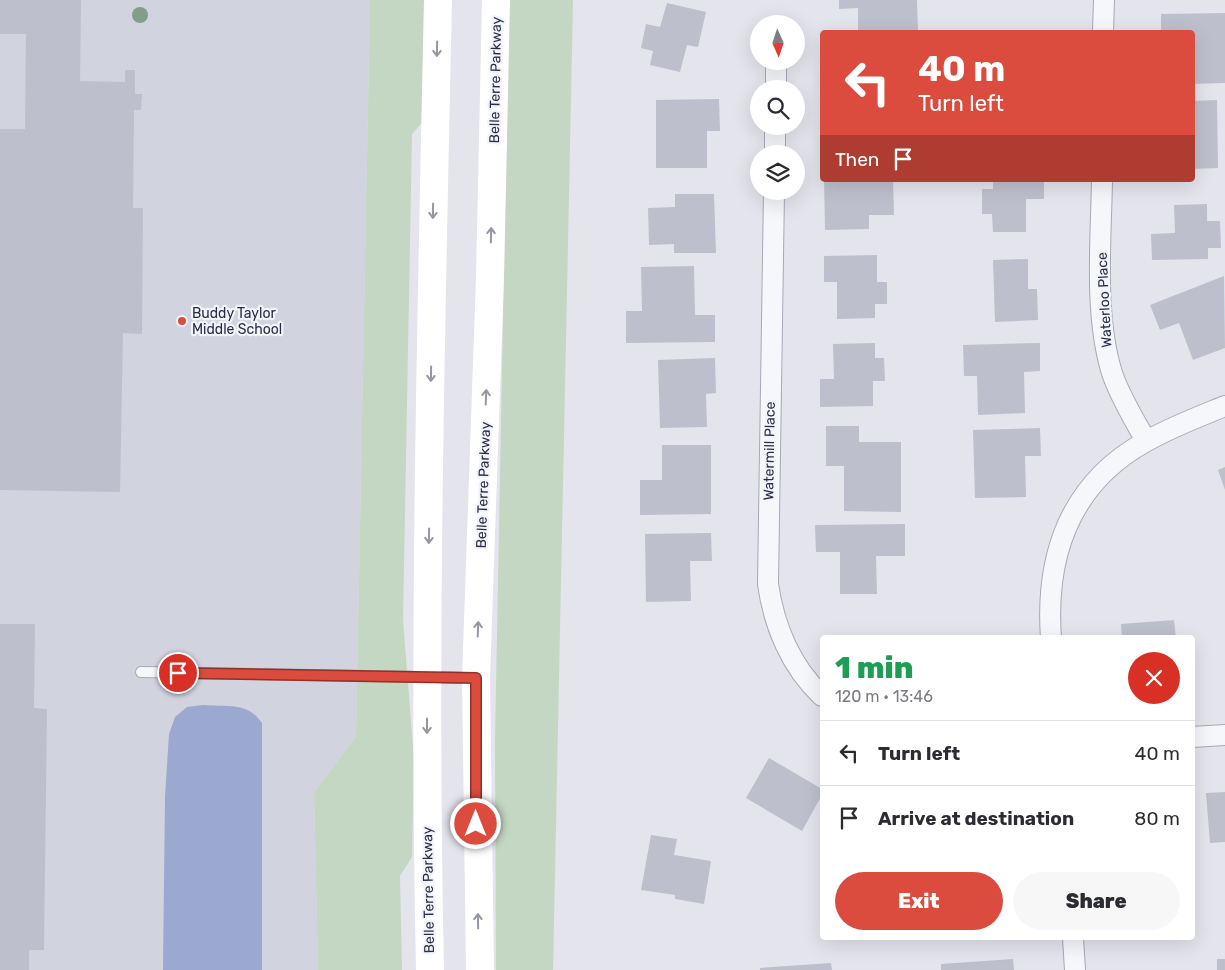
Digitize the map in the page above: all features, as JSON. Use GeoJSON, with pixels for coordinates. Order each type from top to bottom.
{"type":"FeatureCollection","features":[{"type":"Feature","properties":{"kind":"main road","name":"Belle Terre Parkway"},"geometry":{"type":"LineString","coordinates":[[430,970],[427,677],[438,0]]}},
{"type":"Feature","properties":{"kind":"main road","name":"Belle Terre Parkway"},"geometry":{"type":"LineString","coordinates":[[480,970],[476,678],[490,277],[496,0]]}},
{"type":"Feature","properties":{"kind":"street"},"geometry":{"type":"LineString","coordinates":[[1103,30],[1104,0]]}},
{"type":"Feature","properties":{"kind":"street","name":"Waterloo Place"},"geometry":{"type":"LineString","coordinates":[[1102,182],[1102,291],[1107,353],[1117,387],[1146,441]]}},
{"type":"Feature","properties":{"kind":"street","name":"Watermill Place"},"geometry":{"type":"LineString","coordinates":[[774,200],[768,584],[775,618],[790,654],[800,670],[820,694]]}},
{"type":"Feature","properties":{"kind":"street"},"geometry":{"type":"LineString","coordinates":[[1051,635],[1050,603],[1054,564],[1071,517],[1100,476],[1113,463],[1146,441],[1225,406]]}},
{"type":"Feature","properties":{"kind":"street"},"geometry":{"type":"LineString","coordinates":[[1195,737],[1225,735]]}},
{"type":"Feature","properties":{"kind":"street"},"geometry":{"type":"LineString","coordinates":[[1073,940],[1075,970]]}},
{"type":"Feature","properties":{"kind":"lane"},"geometry":{"type":"LineString","coordinates":[[141,672],[476,678]]}},
{"type":"Feature","properties":{"kind":"shaded area","name":"Buddy Taylor Middle School"},"geometry":{"type":"Polygon","coordinates":[[[0,0],[370,0],[356,736],[314,792],[318,970],[0,970],[0,0]]]}},
{"type":"Feature","properties":{"kind":"green space"},"geometry":{"type":"Polygon","coordinates":[[[370,0],[428,0],[425,119],[412,134],[403,620],[414,759],[412,857],[400,876],[402,970],[318,970],[314,792],[356,736],[370,0]]]}},
{"type":"Feature","properties":{"kind":"green space"},"geometry":{"type":"Polygon","coordinates":[[[509,0],[573,0],[553,970],[496,970],[495,741],[509,0]]]}},
{"type":"Feature","properties":{"kind":"water"},"geometry":{"type":"Polygon","coordinates":[[[203,705],[229,706],[244,709],[256,716],[262,723],[262,970],[163,970],[165,797],[169,734],[175,717],[187,707],[203,705]]]}},
{"type":"Feature","properties":{"kind":"building"},"geometry":{"type":"Polygon","coordinates":[[[0,0],[81,0],[80,81],[125,82],[125,70],[135,70],[135,94],[142,94],[141,110],[134,110],[133,208],[143,208],[142,334],[123,333],[120,492],[0,490],[0,129],[25,129],[26,34],[0,34],[0,0]]]}},
{"type":"Feature","properties":{"kind":"building"},"geometry":{"type":"Polygon","coordinates":[[[839,0],[917,0],[918,30],[858,30],[858,8],[839,9],[839,0]]]}},
{"type":"Feature","properties":{"kind":"building"},"geometry":{"type":"Polygon","coordinates":[[[667,3],[706,12],[698,47],[687,45],[680,72],[650,65],[653,51],[641,48],[646,24],[660,27],[667,3]]]}},
{"type":"Feature","properties":{"kind":"building"},"geometry":{"type":"Polygon","coordinates":[[[1225,13],[1225,83],[1195,84],[1195,30],[1161,30],[1161,14],[1225,13]]]}},
{"type":"Feature","properties":{"kind":"building"},"geometry":{"type":"Polygon","coordinates":[[[719,99],[720,131],[707,131],[707,168],[656,168],[656,100],[719,99]]]}},
{"type":"Feature","properties":{"kind":"building"},"geometry":{"type":"Polygon","coordinates":[[[1217,100],[1218,168],[1195,169],[1195,101],[1217,100]]]}},
{"type":"Feature","properties":{"kind":"building"},"geometry":{"type":"Polygon","coordinates":[[[824,182],[893,182],[894,215],[869,215],[869,229],[825,230],[824,182]]]}},
{"type":"Feature","properties":{"kind":"building"},"geometry":{"type":"Polygon","coordinates":[[[993,182],[1044,182],[1044,199],[1026,199],[1026,232],[993,232],[992,214],[982,214],[982,189],[993,189],[993,182]]]}},
{"type":"Feature","properties":{"kind":"building"},"geometry":{"type":"Polygon","coordinates":[[[675,194],[714,194],[716,253],[674,253],[674,244],[649,245],[648,208],[675,207],[675,194]]]}},
{"type":"Feature","properties":{"kind":"building"},"geometry":{"type":"Polygon","coordinates":[[[1207,204],[1207,221],[1220,221],[1221,248],[1208,248],[1208,259],[1152,260],[1151,234],[1175,233],[1174,205],[1207,204]]]}},
{"type":"Feature","properties":{"kind":"building"},"geometry":{"type":"Polygon","coordinates":[[[877,255],[877,282],[887,282],[887,304],[875,304],[875,318],[837,319],[837,282],[824,282],[824,256],[877,255]]]}},
{"type":"Feature","properties":{"kind":"building"},"geometry":{"type":"Polygon","coordinates":[[[1028,259],[1028,289],[1037,289],[1038,320],[995,322],[993,260],[1028,259]]]}},
{"type":"Feature","properties":{"kind":"building"},"geometry":{"type":"Polygon","coordinates":[[[694,266],[695,315],[715,315],[715,342],[626,343],[626,311],[642,311],[641,267],[694,266]]]}},
{"type":"Feature","properties":{"kind":"building"},"geometry":{"type":"Polygon","coordinates":[[[1224,276],[1225,348],[1193,360],[1179,323],[1160,330],[1150,305],[1224,276]]]}},
{"type":"Feature","properties":{"kind":"building"},"geometry":{"type":"Polygon","coordinates":[[[875,343],[875,358],[884,358],[885,381],[873,381],[873,406],[820,407],[820,379],[834,379],[833,344],[875,343]]]}},
{"type":"Feature","properties":{"kind":"building"},"geometry":{"type":"Polygon","coordinates":[[[1040,343],[1040,371],[1024,372],[1025,413],[978,415],[977,376],[964,376],[963,345],[1040,343]]]}},
{"type":"Feature","properties":{"kind":"building"},"geometry":{"type":"Polygon","coordinates":[[[715,358],[716,393],[706,394],[707,427],[660,428],[658,360],[715,358]]]}},
{"type":"Feature","properties":{"kind":"building"},"geometry":{"type":"Polygon","coordinates":[[[826,426],[859,426],[859,442],[901,442],[901,512],[844,511],[844,466],[826,466],[826,426]]]}},
{"type":"Feature","properties":{"kind":"building"},"geometry":{"type":"Polygon","coordinates":[[[1040,428],[1041,456],[1025,456],[1026,497],[975,498],[973,430],[1040,428]]]}},
{"type":"Feature","properties":{"kind":"building"},"geometry":{"type":"Polygon","coordinates":[[[662,445],[711,445],[711,514],[640,515],[640,480],[662,480],[662,445]]]}},
{"type":"Feature","properties":{"kind":"building"},"geometry":{"type":"Polygon","coordinates":[[[1225,467],[1225,490],[1218,470],[1225,467]]]}},
{"type":"Feature","properties":{"kind":"building"},"geometry":{"type":"Polygon","coordinates":[[[905,524],[905,556],[876,556],[877,594],[840,594],[840,552],[816,552],[815,525],[905,524]]]}},
{"type":"Feature","properties":{"kind":"building"},"geometry":{"type":"Polygon","coordinates":[[[711,533],[712,561],[690,561],[691,601],[646,602],[645,534],[711,533]]]}},
{"type":"Feature","properties":{"kind":"building"},"geometry":{"type":"Polygon","coordinates":[[[1174,620],[1176,635],[1122,635],[1121,624],[1174,620]]]}},
{"type":"Feature","properties":{"kind":"building"},"geometry":{"type":"Polygon","coordinates":[[[0,624],[35,624],[34,708],[47,709],[44,950],[29,950],[29,970],[0,970],[0,624]]]}},
{"type":"Feature","properties":{"kind":"building"},"geometry":{"type":"Polygon","coordinates":[[[769,758],[820,788],[820,799],[802,831],[746,798],[769,758]]]}},
{"type":"Feature","properties":{"kind":"building"},"geometry":{"type":"Polygon","coordinates":[[[1225,792],[1225,842],[1210,843],[1206,793],[1225,792]]]}},
{"type":"Feature","properties":{"kind":"building"},"geometry":{"type":"Polygon","coordinates":[[[651,835],[677,839],[674,855],[711,861],[704,904],[675,899],[675,895],[641,890],[651,835]]]}},
{"type":"Feature","properties":{"kind":"building"},"geometry":{"type":"Polygon","coordinates":[[[1013,959],[1014,970],[941,970],[941,964],[1013,959]]]}},
{"type":"Feature","properties":{"kind":"building"},"geometry":{"type":"Polygon","coordinates":[[[1217,959],[1225,959],[1225,970],[1217,970],[1217,959]]]}},
{"type":"Feature","properties":{"kind":"building"},"geometry":{"type":"Polygon","coordinates":[[[831,963],[832,970],[760,970],[760,968],[831,963]]]}},
{"type":"Feature","properties":{"kind":"place","name":"Buddy Taylor Middle School"},"geometry":{"type":"Point","coordinates":[182,321]}},
{"type":"Feature","properties":{"kind":"route"},"geometry":{"type":"LineString","coordinates":[[178,673],[476,678],[476,824]]}}]}
